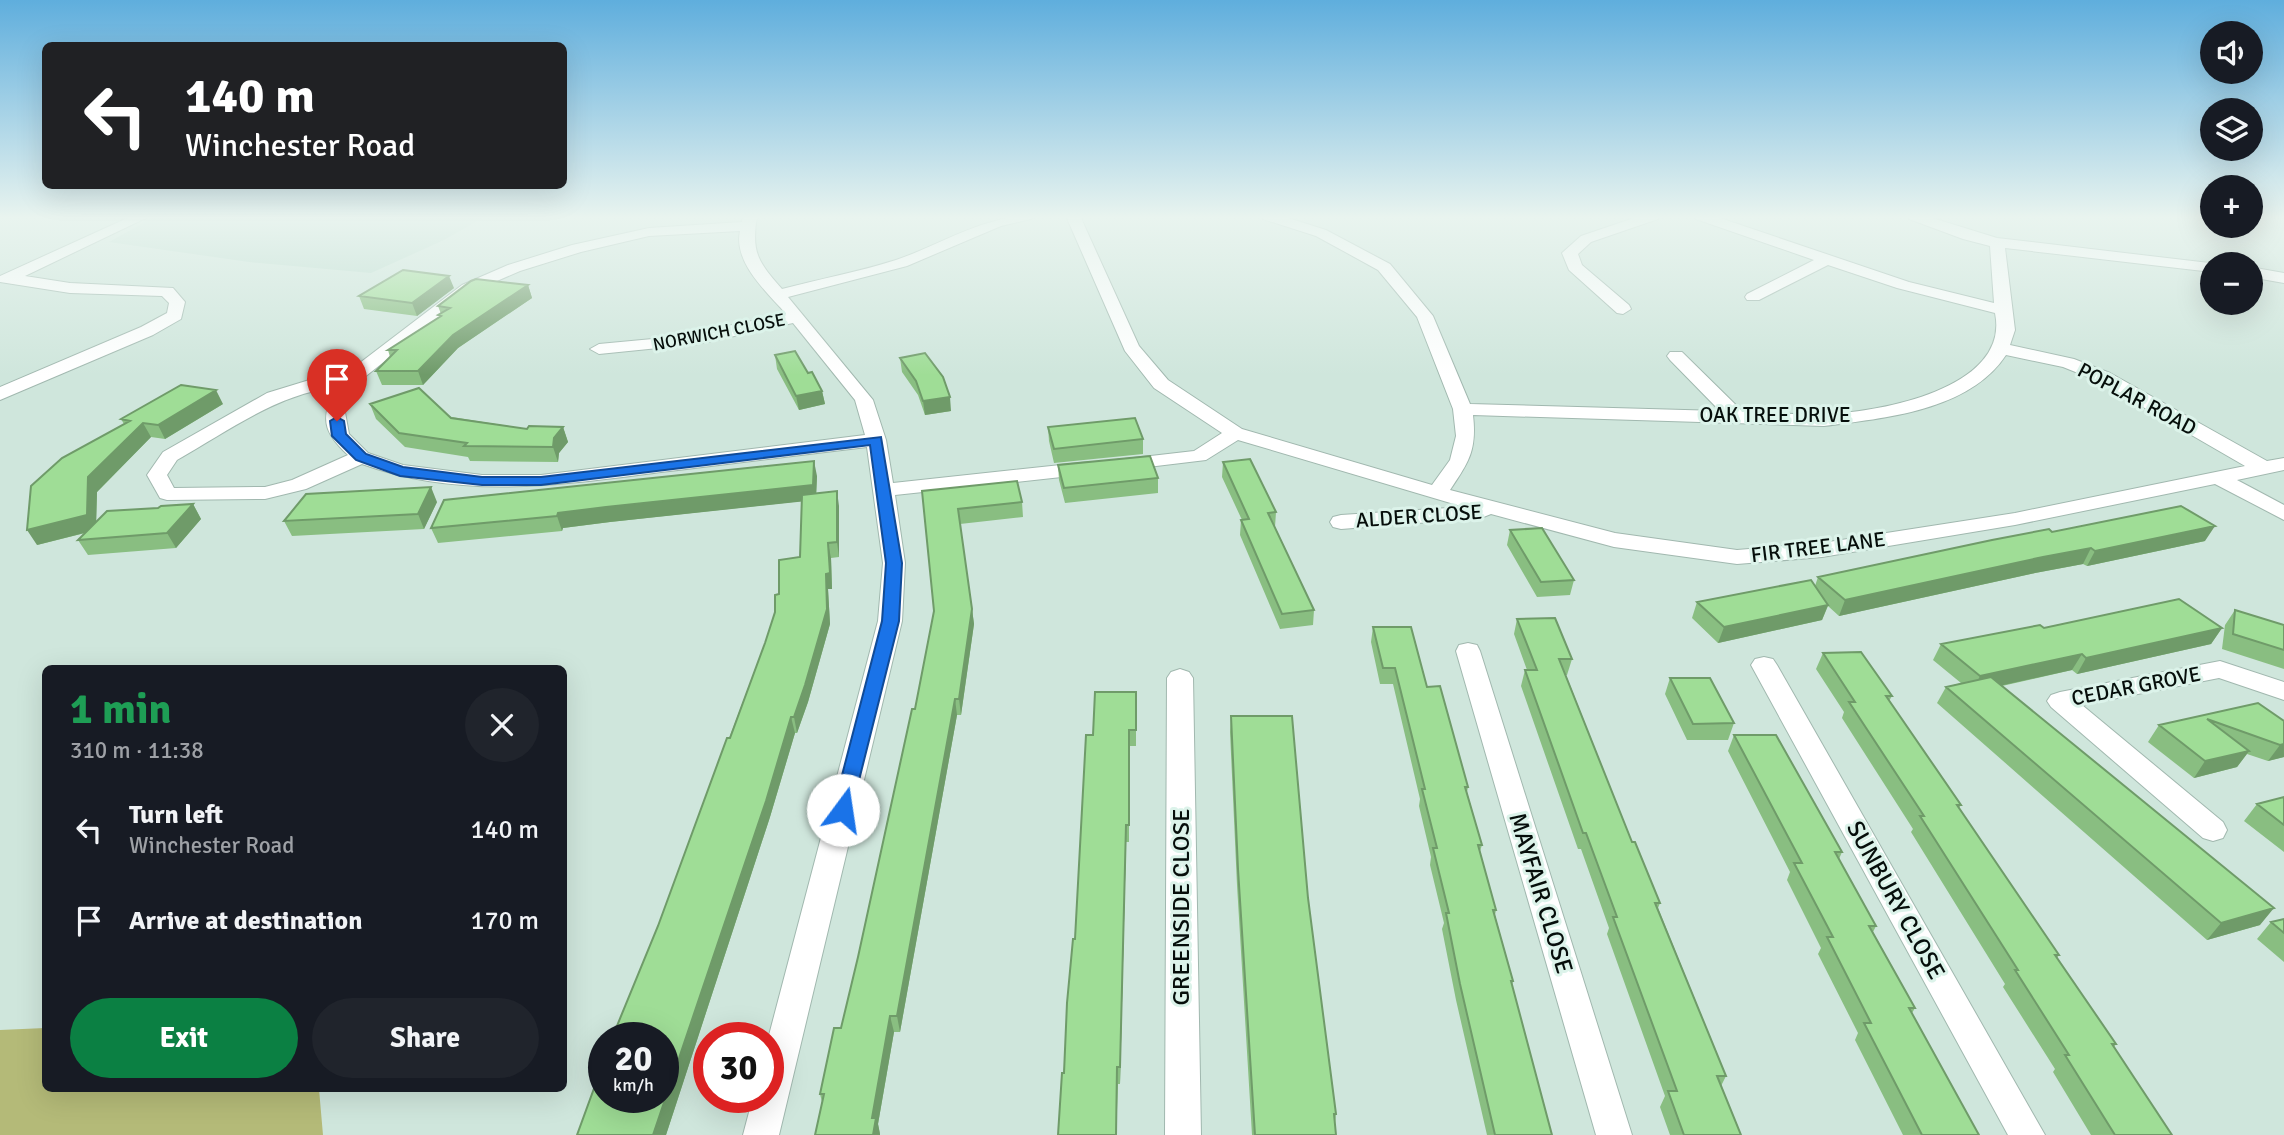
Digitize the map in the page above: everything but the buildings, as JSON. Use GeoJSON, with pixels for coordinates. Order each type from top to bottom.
{"type":"FeatureCollection","features":[{"type":"Feature","properties":{"kind":"street"},"geometry":{"type":"LineString","coordinates":[[4,280],[28,269]]}},
{"type":"Feature","properties":{"kind":"street"},"geometry":{"type":"LineString","coordinates":[[512,269],[468,288],[349,380],[335,407],[339,436],[361,457],[400,471],[482,481],[541,481],[876,440]]}},
{"type":"Feature","properties":{"kind":"street"},"geometry":{"type":"LineString","coordinates":[[757,269],[864,400],[876,440],[894,563],[890,621],[761,1135]]}},
{"type":"Feature","properties":{"kind":"street"},"geometry":{"type":"LineString","coordinates":[[776,295],[879,269]]}},
{"type":"Feature","properties":{"kind":"street","name":"FIR TREE LANE"},"geometry":{"type":"LineString","coordinates":[[1096,269],[1131,347],[1161,384],[1235,433],[1437,493],[1614,540],[1692,552],[1759,556],[1822,550],[2015,519],[2274,466]]}},
{"type":"Feature","properties":{"kind":"street"},"geometry":{"type":"LineString","coordinates":[[1386,269],[1425,316],[1462,409],[1466,436],[1460,460],[1437,493]]}},
{"type":"Feature","properties":{"kind":"street"},"geometry":{"type":"LineString","coordinates":[[1577,269],[1623,309]]}},
{"type":"Feature","properties":{"kind":"street"},"geometry":{"type":"LineString","coordinates":[[1753,297],[1808,269]]}},
{"type":"Feature","properties":{"kind":"street"},"geometry":{"type":"LineString","coordinates":[[1859,269],[1903,285],[2003,310]]}},
{"type":"Feature","properties":{"kind":"street"},"geometry":{"type":"LineString","coordinates":[[1999,269],[2007,330],[2002,349]]}},
{"type":"Feature","properties":{"kind":"street"},"geometry":{"type":"LineString","coordinates":[[2263,274],[2284,278]]}},
{"type":"Feature","properties":{"kind":"street"},"geometry":{"type":"LineString","coordinates":[[0,394],[147,331],[175,315],[177,302],[167,291],[70,288],[4,280]]}},
{"type":"Feature","properties":{"kind":"street","name":"NORWICH CLOSE"},"geometry":{"type":"LineString","coordinates":[[599,349],[683,343],[796,317]]}},
{"type":"Feature","properties":{"kind":"street","name":"OAK TREE DRIVE"},"geometry":{"type":"LineString","coordinates":[[1462,409],[1824,419],[1876,414],[1915,405],[1949,393],[1985,370],[2002,349]]}},
{"type":"Feature","properties":{"kind":"street","name":"POPLAR ROAD"},"geometry":{"type":"LineString","coordinates":[[2002,349],[2068,363],[2104,377],[2274,466]]}},
{"type":"Feature","properties":{"kind":"street"},"geometry":{"type":"LineString","coordinates":[[1676,356],[1737,417]]}},
{"type":"Feature","properties":{"kind":"street"},"geometry":{"type":"LineString","coordinates":[[349,380],[316,384],[274,397],[170,456],[157,475],[167,494],[265,493],[299,485],[361,457]]}},
{"type":"Feature","properties":{"kind":"street"},"geometry":{"type":"LineString","coordinates":[[884,490],[1199,456],[1235,433]]}},
{"type":"Feature","properties":{"kind":"street"},"geometry":{"type":"LineString","coordinates":[[2217,477],[2284,514]]}},
{"type":"Feature","properties":{"kind":"street","name":"ALDER CLOSE"},"geometry":{"type":"LineString","coordinates":[[1341,522],[1498,510]]}},
{"type":"Feature","properties":{"kind":"street","name":"MAYFAIR CLOSE"},"geometry":{"type":"LineString","coordinates":[[1468,651],[1614,1135]]}},
{"type":"Feature","properties":{"kind":"street","name":"SUNBURY CLOSE"},"geometry":{"type":"LineString","coordinates":[[1764,666],[2027,1135]]}},
{"type":"Feature","properties":{"kind":"street","name":"CEDAR GROVE"},"geometry":{"type":"LineString","coordinates":[[2213,830],[2060,701],[2220,669],[2284,691]]}},
{"type":"Feature","properties":{"kind":"street","name":"GREENSIDE CLOSE"},"geometry":{"type":"LineString","coordinates":[[1180,678],[1183,1135]]}},
{"type":"Feature","properties":{"kind":"shaded area"},"geometry":{"type":"Polygon","coordinates":[[[326,269],[380,269],[371,273],[326,269]]]}},
{"type":"Feature","properties":{"kind":"green space"},"geometry":{"type":"Polygon","coordinates":[[[42,1028],[42,1092],[319,1092],[323,1135],[0,1135],[0,1030],[42,1028]]]}},
{"type":"Feature","properties":{"kind":"route"},"geometry":{"type":"LineString","coordinates":[[337,421],[339,436],[361,457],[400,471],[482,481],[541,481],[600,475],[876,440],[894,563],[890,621],[843,810]]}}]}
